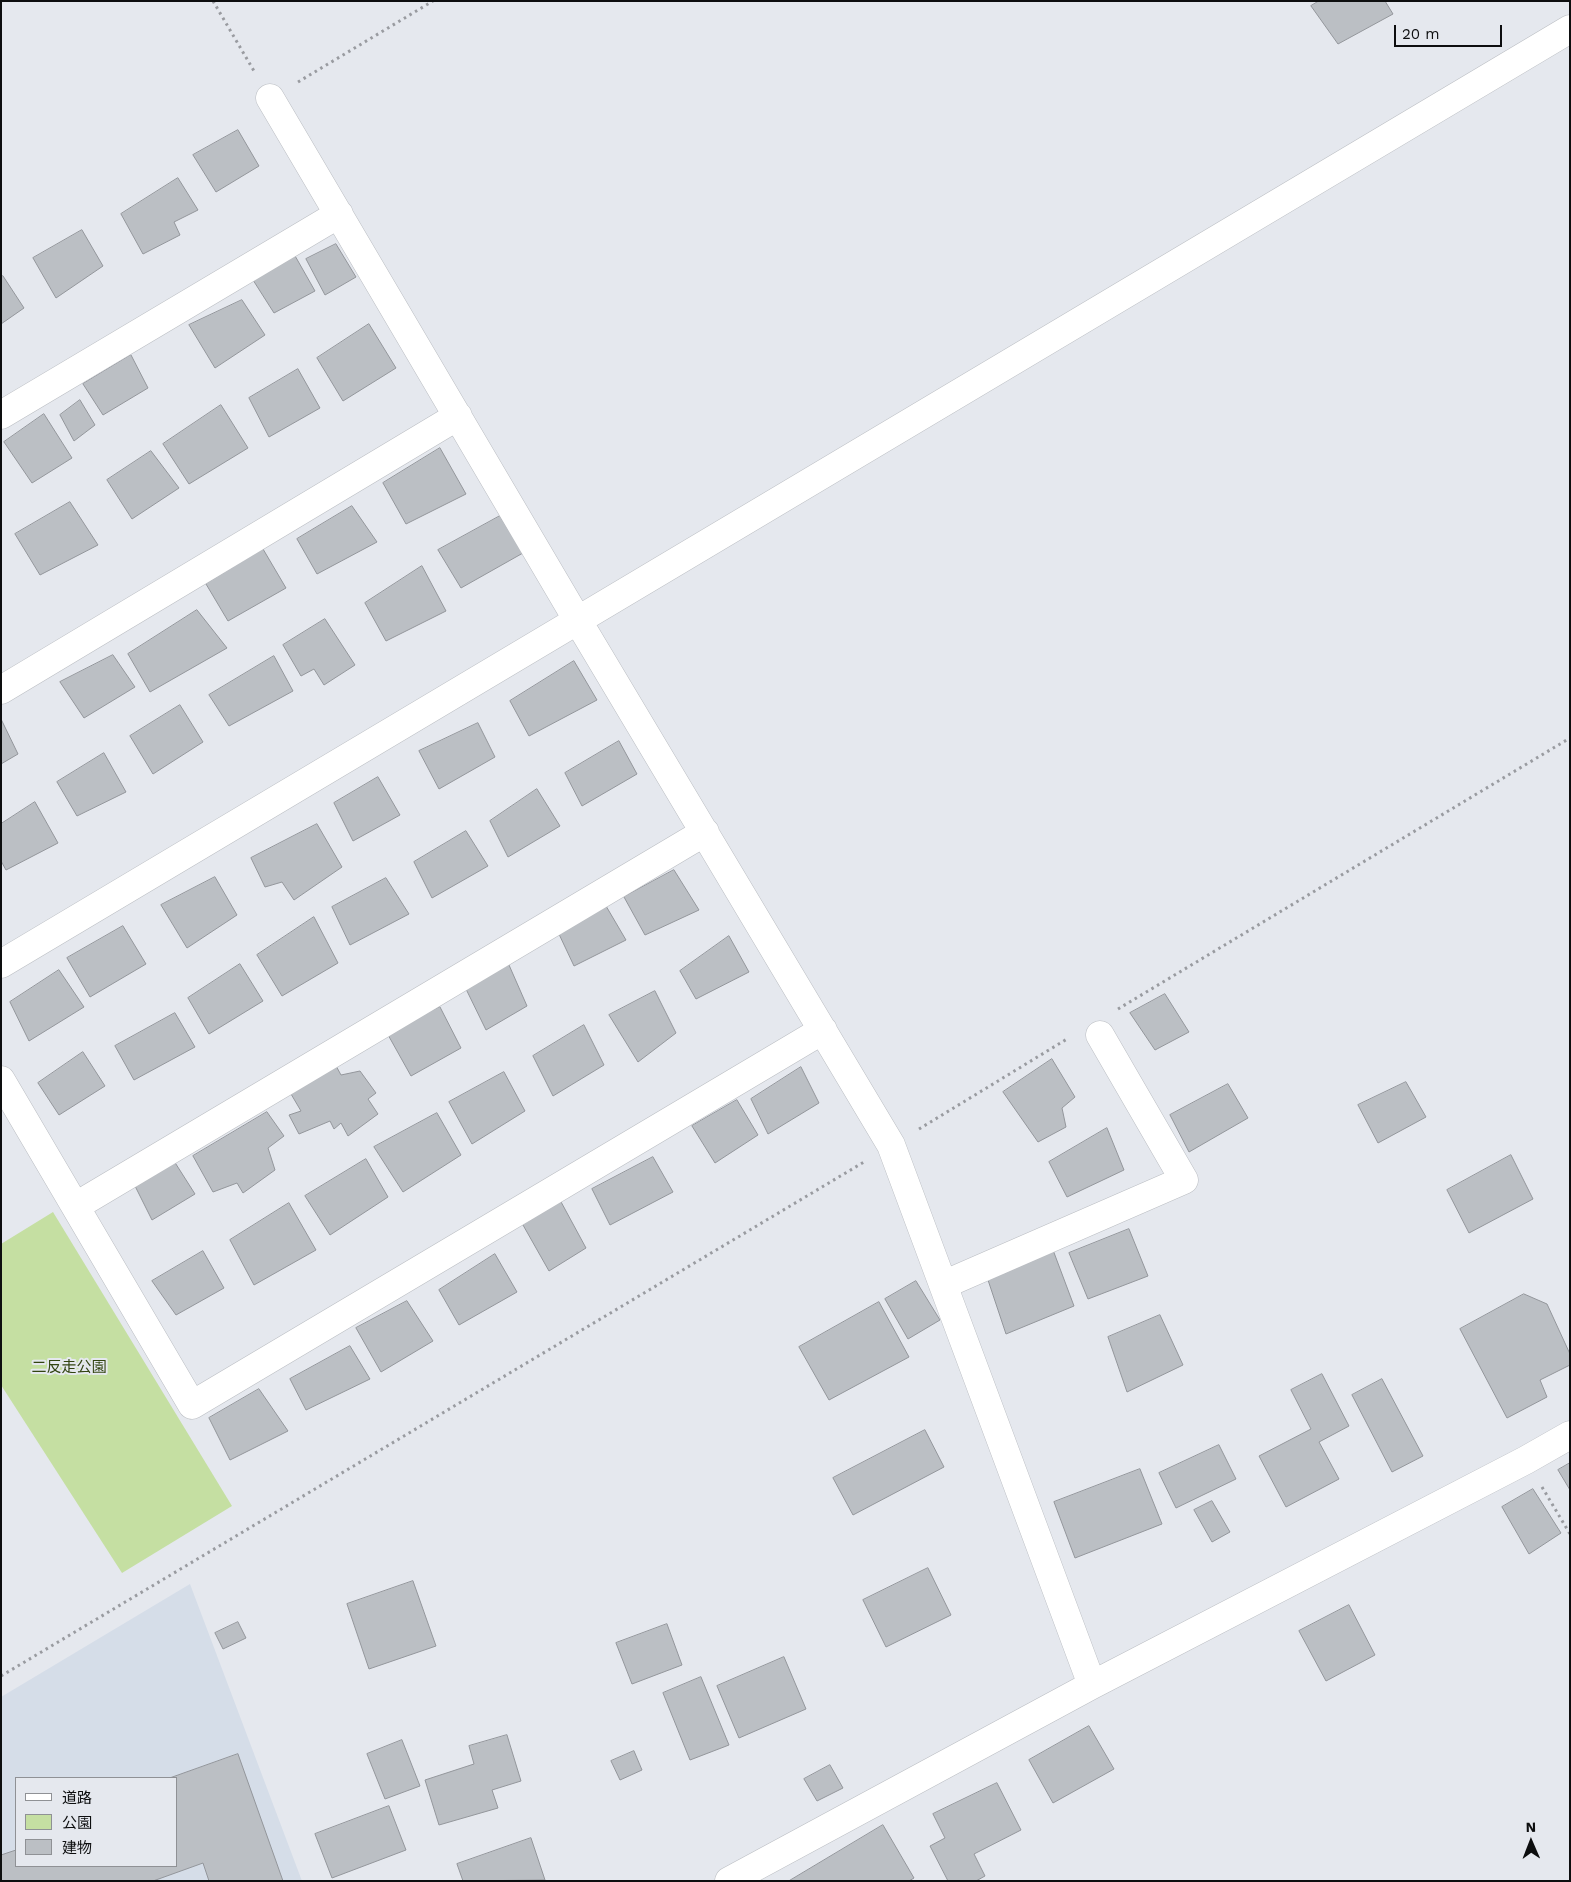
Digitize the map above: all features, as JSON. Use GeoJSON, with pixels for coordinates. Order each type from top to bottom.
{"type":"FeatureCollection","features":[{"type":"Feature","properties":{"kind":"street"},"geometry":{"type":"LineString","coordinates":[[1,964],[1570,30]]}},
{"type":"Feature","properties":{"kind":"street"},"geometry":{"type":"LineString","coordinates":[[270,98],[578,621],[891,1145],[1092,1685]]}},
{"type":"Feature","properties":{"kind":"street"},"geometry":{"type":"LineString","coordinates":[[1,415],[339,214]]}},
{"type":"Feature","properties":{"kind":"street"},"geometry":{"type":"LineString","coordinates":[[1,690],[458,416]]}},
{"type":"Feature","properties":{"kind":"street"},"geometry":{"type":"LineString","coordinates":[[76,1206],[705,832]]}},
{"type":"Feature","properties":{"kind":"street"},"geometry":{"type":"LineString","coordinates":[[1,1080],[192,1405],[823,1030]]}},
{"type":"Feature","properties":{"kind":"street"},"geometry":{"type":"LineString","coordinates":[[943,1285],[1184,1180],[1100,1035]]}},
{"type":"Feature","properties":{"kind":"street"},"geometry":{"type":"LineString","coordinates":[[730,1881],[1092,1685],[1526,1460],[1570,1435]]}},
{"type":"Feature","properties":{"kind":"path"},"geometry":{"type":"LineString","coordinates":[[213,1],[270,98],[433,1]]}},
{"type":"Feature","properties":{"kind":"path"},"geometry":{"type":"LineString","coordinates":[[1113,1012],[1570,738]]}},
{"type":"Feature","properties":{"kind":"path"},"geometry":{"type":"LineString","coordinates":[[1,1676],[1070,1037]]}},
{"type":"Feature","properties":{"kind":"path"},"geometry":{"type":"LineString","coordinates":[[1526,1460],[1570,1534]]}},
{"type":"Feature","properties":{"kind":"shaded area"},"geometry":{"type":"Polygon","coordinates":[[[190,1584],[302,1881],[1,1881],[1,1697],[190,1584]]]}},
{"type":"Feature","properties":{"kind":"green space","name":"二反走公園"},"geometry":{"type":"Polygon","coordinates":[[[53,1212],[232,1506],[122,1573],[1,1385],[1,1244],[53,1212]]]}},
{"type":"Feature","properties":{"kind":"building"},"geometry":{"type":"Polygon","coordinates":[[[1319,1],[1385,1],[1393,14],[1338,44],[1311,6],[1319,1]]]}},
{"type":"Feature","properties":{"kind":"building"},"geometry":{"type":"Polygon","coordinates":[[[238,130],[259,166],[216,192],[193,155],[238,130]]]}},
{"type":"Feature","properties":{"kind":"building"},"geometry":{"type":"Polygon","coordinates":[[[178,178],[198,210],[174,222],[180,235],[143,254],[121,214],[178,178]]]}},
{"type":"Feature","properties":{"kind":"building"},"geometry":{"type":"Polygon","coordinates":[[[82,230],[103,266],[56,298],[33,258],[82,230]]]}},
{"type":"Feature","properties":{"kind":"building"},"geometry":{"type":"Polygon","coordinates":[[[336,244],[356,277],[325,295],[306,259],[336,244]]]}},
{"type":"Feature","properties":{"kind":"building"},"geometry":{"type":"Polygon","coordinates":[[[294,254],[315,291],[274,313],[253,280],[294,254]]]}},
{"type":"Feature","properties":{"kind":"building"},"geometry":{"type":"Polygon","coordinates":[[[3,276],[24,308],[1,324],[1,277],[3,276]]]}},
{"type":"Feature","properties":{"kind":"building"},"geometry":{"type":"Polygon","coordinates":[[[242,300],[265,335],[215,368],[189,325],[242,300]]]}},
{"type":"Feature","properties":{"kind":"building"},"geometry":{"type":"Polygon","coordinates":[[[369,324],[396,368],[343,401],[317,358],[369,324]]]}},
{"type":"Feature","properties":{"kind":"building"},"geometry":{"type":"Polygon","coordinates":[[[131,355],[148,388],[103,415],[83,384],[131,355]]]}},
{"type":"Feature","properties":{"kind":"building"},"geometry":{"type":"Polygon","coordinates":[[[298,369],[320,408],[269,437],[249,398],[298,369]]]}},
{"type":"Feature","properties":{"kind":"building"},"geometry":{"type":"Polygon","coordinates":[[[80,400],[95,425],[74,441],[60,415],[80,400]]]}},
{"type":"Feature","properties":{"kind":"building"},"geometry":{"type":"Polygon","coordinates":[[[221,405],[248,448],[189,484],[163,444],[221,405]]]}},
{"type":"Feature","properties":{"kind":"building"},"geometry":{"type":"Polygon","coordinates":[[[44,414],[72,458],[32,483],[4,442],[44,414]]]}},
{"type":"Feature","properties":{"kind":"building"},"geometry":{"type":"Polygon","coordinates":[[[440,448],[466,494],[406,524],[383,483],[440,448]]]}},
{"type":"Feature","properties":{"kind":"building"},"geometry":{"type":"Polygon","coordinates":[[[151,451],[179,488],[132,519],[107,480],[151,451]]]}},
{"type":"Feature","properties":{"kind":"building"},"geometry":{"type":"Polygon","coordinates":[[[70,502],[98,545],[40,575],[15,534],[70,502]]]}},
{"type":"Feature","properties":{"kind":"building"},"geometry":{"type":"Polygon","coordinates":[[[352,506],[377,542],[317,574],[297,539],[352,506]]]}},
{"type":"Feature","properties":{"kind":"building"},"geometry":{"type":"Polygon","coordinates":[[[500,516],[523,553],[461,588],[438,550],[500,516]]]}},
{"type":"Feature","properties":{"kind":"building"},"geometry":{"type":"Polygon","coordinates":[[[263,549],[286,588],[228,621],[206,584],[263,549]]]}},
{"type":"Feature","properties":{"kind":"building"},"geometry":{"type":"Polygon","coordinates":[[[422,566],[446,611],[386,641],[365,603],[422,566]]]}},
{"type":"Feature","properties":{"kind":"building"},"geometry":{"type":"Polygon","coordinates":[[[197,610],[227,648],[150,692],[128,654],[197,610]]]}},
{"type":"Feature","properties":{"kind":"building"},"geometry":{"type":"Polygon","coordinates":[[[325,619],[355,665],[324,685],[314,669],[301,676],[283,645],[325,619]]]}},
{"type":"Feature","properties":{"kind":"building"},"geometry":{"type":"Polygon","coordinates":[[[113,655],[135,687],[84,718],[60,682],[113,655]]]}},
{"type":"Feature","properties":{"kind":"building"},"geometry":{"type":"Polygon","coordinates":[[[274,656],[293,691],[229,726],[209,695],[274,656]]]}},
{"type":"Feature","properties":{"kind":"building"},"geometry":{"type":"Polygon","coordinates":[[[574,661],[597,700],[529,736],[510,701],[574,661]]]}},
{"type":"Feature","properties":{"kind":"building"},"geometry":{"type":"Polygon","coordinates":[[[180,705],[203,742],[153,774],[130,736],[180,705]]]}},
{"type":"Feature","properties":{"kind":"building"},"geometry":{"type":"Polygon","coordinates":[[[1,719],[18,754],[1,764],[1,719]]]}},
{"type":"Feature","properties":{"kind":"building"},"geometry":{"type":"Polygon","coordinates":[[[478,723],[495,757],[439,789],[419,751],[478,723]]]}},
{"type":"Feature","properties":{"kind":"building"},"geometry":{"type":"Polygon","coordinates":[[[619,741],[637,774],[582,806],[565,773],[619,741]]]}},
{"type":"Feature","properties":{"kind":"building"},"geometry":{"type":"Polygon","coordinates":[[[104,753],[126,792],[77,816],[57,782],[104,753]]]}},
{"type":"Feature","properties":{"kind":"building"},"geometry":{"type":"Polygon","coordinates":[[[378,777],[400,815],[353,841],[334,803],[378,777]]]}},
{"type":"Feature","properties":{"kind":"building"},"geometry":{"type":"Polygon","coordinates":[[[537,789],[560,826],[508,857],[490,821],[537,789]]]}},
{"type":"Feature","properties":{"kind":"building"},"geometry":{"type":"Polygon","coordinates":[[[35,802],[58,843],[6,870],[1,861],[1,824],[35,802]]]}},
{"type":"Feature","properties":{"kind":"building"},"geometry":{"type":"Polygon","coordinates":[[[317,824],[342,867],[294,900],[282,882],[265,887],[251,858],[317,824]]]}},
{"type":"Feature","properties":{"kind":"building"},"geometry":{"type":"Polygon","coordinates":[[[466,831],[488,866],[432,898],[414,862],[466,831]]]}},
{"type":"Feature","properties":{"kind":"building"},"geometry":{"type":"Polygon","coordinates":[[[674,870],[699,910],[645,935],[624,897],[674,870]]]}},
{"type":"Feature","properties":{"kind":"building"},"geometry":{"type":"Polygon","coordinates":[[[215,877],[237,915],[187,948],[161,905],[215,877]]]}},
{"type":"Feature","properties":{"kind":"building"},"geometry":{"type":"Polygon","coordinates":[[[386,878],[409,914],[350,945],[332,907],[386,878]]]}},
{"type":"Feature","properties":{"kind":"building"},"geometry":{"type":"Polygon","coordinates":[[[606,906],[626,940],[574,966],[558,932],[606,906]]]}},
{"type":"Feature","properties":{"kind":"building"},"geometry":{"type":"Polygon","coordinates":[[[314,917],[338,963],[282,996],[257,955],[314,917]]]}},
{"type":"Feature","properties":{"kind":"building"},"geometry":{"type":"Polygon","coordinates":[[[123,926],[146,964],[90,997],[67,958],[123,926]]]}},
{"type":"Feature","properties":{"kind":"building"},"geometry":{"type":"Polygon","coordinates":[[[729,936],[749,972],[696,999],[680,971],[729,936]]]}},
{"type":"Feature","properties":{"kind":"building"},"geometry":{"type":"Polygon","coordinates":[[[240,964],[263,1001],[209,1034],[188,998],[240,964]]]}},
{"type":"Feature","properties":{"kind":"building"},"geometry":{"type":"Polygon","coordinates":[[[509,965],[527,1006],[486,1030],[466,989],[509,965]]]}},
{"type":"Feature","properties":{"kind":"building"},"geometry":{"type":"Polygon","coordinates":[[[59,970],[84,1007],[29,1041],[10,1002],[59,970]]]}},
{"type":"Feature","properties":{"kind":"building"},"geometry":{"type":"Polygon","coordinates":[[[655,991],[676,1033],[638,1062],[609,1015],[655,991]]]}},
{"type":"Feature","properties":{"kind":"building"},"geometry":{"type":"Polygon","coordinates":[[[1165,994],[1189,1032],[1155,1050],[1130,1013],[1165,994]]]}},
{"type":"Feature","properties":{"kind":"building"},"geometry":{"type":"Polygon","coordinates":[[[440,1007],[461,1048],[411,1076],[387,1033],[440,1007]]]}},
{"type":"Feature","properties":{"kind":"building"},"geometry":{"type":"Polygon","coordinates":[[[175,1013],[195,1047],[134,1080],[115,1046],[175,1013]]]}},
{"type":"Feature","properties":{"kind":"building"},"geometry":{"type":"Polygon","coordinates":[[[584,1025],[604,1065],[553,1096],[533,1056],[584,1025]]]}},
{"type":"Feature","properties":{"kind":"building"},"geometry":{"type":"Polygon","coordinates":[[[83,1052],[105,1086],[59,1115],[38,1083],[83,1052]]]}},
{"type":"Feature","properties":{"kind":"building"},"geometry":{"type":"Polygon","coordinates":[[[1052,1059],[1075,1097],[1062,1108],[1066,1127],[1038,1142],[1003,1092],[1052,1059]]]}},
{"type":"Feature","properties":{"kind":"building"},"geometry":{"type":"Polygon","coordinates":[[[335,1064],[341,1075],[360,1071],[376,1093],[368,1099],[378,1114],[348,1136],[341,1123],[334,1129],[330,1121],[299,1134],[289,1115],[301,1111],[291,1094],[335,1064]]]}},
{"type":"Feature","properties":{"kind":"building"},"geometry":{"type":"Polygon","coordinates":[[[801,1067],[819,1103],[768,1134],[751,1099],[801,1067]]]}},
{"type":"Feature","properties":{"kind":"building"},"geometry":{"type":"Polygon","coordinates":[[[504,1072],[525,1111],[472,1144],[449,1102],[504,1072]]]}},
{"type":"Feature","properties":{"kind":"building"},"geometry":{"type":"Polygon","coordinates":[[[1406,1082],[1426,1117],[1378,1143],[1358,1105],[1406,1082]]]}},
{"type":"Feature","properties":{"kind":"building"},"geometry":{"type":"Polygon","coordinates":[[[1228,1084],[1248,1118],[1189,1152],[1170,1115],[1228,1084]]]}},
{"type":"Feature","properties":{"kind":"building"},"geometry":{"type":"Polygon","coordinates":[[[737,1100],[758,1135],[715,1163],[692,1126],[737,1100]]]}},
{"type":"Feature","properties":{"kind":"building"},"geometry":{"type":"Polygon","coordinates":[[[267,1112],[284,1136],[268,1148],[275,1170],[243,1193],[237,1183],[213,1192],[193,1156],[267,1112]]]}},
{"type":"Feature","properties":{"kind":"building"},"geometry":{"type":"Polygon","coordinates":[[[437,1113],[461,1155],[403,1192],[374,1147],[437,1113]]]}},
{"type":"Feature","properties":{"kind":"building"},"geometry":{"type":"Polygon","coordinates":[[[1107,1128],[1124,1170],[1067,1197],[1049,1162],[1107,1128]]]}},
{"type":"Feature","properties":{"kind":"building"},"geometry":{"type":"Polygon","coordinates":[[[1511,1155],[1533,1199],[1469,1233],[1447,1190],[1511,1155]]]}},
{"type":"Feature","properties":{"kind":"building"},"geometry":{"type":"Polygon","coordinates":[[[653,1157],[673,1192],[610,1225],[592,1189],[653,1157]]]}},
{"type":"Feature","properties":{"kind":"building"},"geometry":{"type":"Polygon","coordinates":[[[366,1159],[388,1197],[330,1235],[305,1196],[366,1159]]]}},
{"type":"Feature","properties":{"kind":"building"},"geometry":{"type":"Polygon","coordinates":[[[174,1161],[195,1194],[152,1220],[134,1184],[174,1161]]]}},
{"type":"Feature","properties":{"kind":"building"},"geometry":{"type":"Polygon","coordinates":[[[560,1200],[586,1248],[549,1271],[523,1225],[560,1200]]]}},
{"type":"Feature","properties":{"kind":"building"},"geometry":{"type":"Polygon","coordinates":[[[289,1203],[316,1250],[254,1285],[230,1240],[289,1203]]]}},
{"type":"Feature","properties":{"kind":"building"},"geometry":{"type":"Polygon","coordinates":[[[1129,1229],[1148,1276],[1088,1299],[1069,1253],[1129,1229]]]}},
{"type":"Feature","properties":{"kind":"building"},"geometry":{"type":"Polygon","coordinates":[[[1053,1250],[1074,1306],[1006,1334],[988,1280],[1053,1250]]]}},
{"type":"Feature","properties":{"kind":"building"},"geometry":{"type":"Polygon","coordinates":[[[203,1251],[224,1288],[176,1315],[152,1281],[203,1251]]]}},
{"type":"Feature","properties":{"kind":"building"},"geometry":{"type":"Polygon","coordinates":[[[495,1254],[517,1292],[459,1325],[439,1290],[495,1254]]]}},
{"type":"Feature","properties":{"kind":"building"},"geometry":{"type":"Polygon","coordinates":[[[916,1281],[940,1320],[908,1339],[885,1299],[916,1281]]]}},
{"type":"Feature","properties":{"kind":"building"},"geometry":{"type":"Polygon","coordinates":[[[1524,1294],[1547,1304],[1570,1354],[1570,1365],[1540,1380],[1547,1397],[1507,1418],[1460,1329],[1524,1294]]]}},
{"type":"Feature","properties":{"kind":"building"},"geometry":{"type":"Polygon","coordinates":[[[407,1301],[433,1341],[381,1372],[356,1328],[407,1301]]]}},
{"type":"Feature","properties":{"kind":"building"},"geometry":{"type":"Polygon","coordinates":[[[879,1302],[909,1357],[829,1400],[799,1347],[879,1302]]]}},
{"type":"Feature","properties":{"kind":"building"},"geometry":{"type":"Polygon","coordinates":[[[1160,1315],[1183,1365],[1127,1392],[1108,1337],[1160,1315]]]}},
{"type":"Feature","properties":{"kind":"building"},"geometry":{"type":"Polygon","coordinates":[[[350,1346],[370,1379],[306,1410],[290,1379],[350,1346]]]}},
{"type":"Feature","properties":{"kind":"building"},"geometry":{"type":"Polygon","coordinates":[[[1322,1374],[1349,1426],[1319,1442],[1339,1479],[1286,1507],[1259,1456],[1311,1429],[1291,1390],[1322,1374]]]}},
{"type":"Feature","properties":{"kind":"building"},"geometry":{"type":"Polygon","coordinates":[[[1382,1379],[1423,1456],[1392,1472],[1352,1395],[1382,1379]]]}},
{"type":"Feature","properties":{"kind":"building"},"geometry":{"type":"Polygon","coordinates":[[[259,1389],[288,1431],[230,1460],[209,1418],[259,1389]]]}},
{"type":"Feature","properties":{"kind":"building"},"geometry":{"type":"Polygon","coordinates":[[[925,1430],[944,1467],[853,1515],[833,1478],[925,1430]]]}},
{"type":"Feature","properties":{"kind":"building"},"geometry":{"type":"Polygon","coordinates":[[[1219,1445],[1236,1479],[1176,1508],[1159,1473],[1219,1445]]]}},
{"type":"Feature","properties":{"kind":"building"},"geometry":{"type":"Polygon","coordinates":[[[1570,1463],[1570,1490],[1558,1470],[1570,1463]]]}},
{"type":"Feature","properties":{"kind":"building"},"geometry":{"type":"Polygon","coordinates":[[[1140,1469],[1162,1524],[1075,1558],[1054,1502],[1140,1469]]]}},
{"type":"Feature","properties":{"kind":"building"},"geometry":{"type":"Polygon","coordinates":[[[1533,1489],[1561,1533],[1529,1554],[1502,1507],[1533,1489]]]}},
{"type":"Feature","properties":{"kind":"building"},"geometry":{"type":"Polygon","coordinates":[[[1212,1501],[1230,1532],[1212,1542],[1194,1510],[1212,1501]]]}},
{"type":"Feature","properties":{"kind":"building"},"geometry":{"type":"Polygon","coordinates":[[[928,1568],[951,1615],[886,1647],[863,1600],[928,1568]]]}},
{"type":"Feature","properties":{"kind":"building"},"geometry":{"type":"Polygon","coordinates":[[[413,1581],[436,1646],[369,1669],[347,1604],[413,1581]]]}},
{"type":"Feature","properties":{"kind":"building"},"geometry":{"type":"Polygon","coordinates":[[[1349,1605],[1375,1655],[1326,1681],[1299,1631],[1349,1605]]]}},
{"type":"Feature","properties":{"kind":"building"},"geometry":{"type":"Polygon","coordinates":[[[238,1622],[246,1638],[223,1649],[215,1633],[238,1622]]]}},
{"type":"Feature","properties":{"kind":"building"},"geometry":{"type":"Polygon","coordinates":[[[667,1624],[682,1665],[632,1684],[616,1643],[667,1624]]]}},
{"type":"Feature","properties":{"kind":"building"},"geometry":{"type":"Polygon","coordinates":[[[784,1657],[806,1709],[739,1738],[717,1686],[784,1657]]]}},
{"type":"Feature","properties":{"kind":"building"},"geometry":{"type":"Polygon","coordinates":[[[701,1677],[729,1745],[690,1760],[663,1693],[701,1677]]]}},
{"type":"Feature","properties":{"kind":"building"},"geometry":{"type":"Polygon","coordinates":[[[1089,1726],[1114,1769],[1053,1803],[1029,1760],[1089,1726]]]}},
{"type":"Feature","properties":{"kind":"building"},"geometry":{"type":"Polygon","coordinates":[[[507,1735],[521,1781],[492,1790],[498,1808],[439,1825],[425,1780],[474,1764],[469,1746],[507,1735]]]}},
{"type":"Feature","properties":{"kind":"building"},"geometry":{"type":"Polygon","coordinates":[[[402,1740],[420,1786],[385,1799],[367,1754],[402,1740]]]}},
{"type":"Feature","properties":{"kind":"building"},"geometry":{"type":"Polygon","coordinates":[[[634,1751],[642,1770],[620,1780],[611,1761],[634,1751]]]}},
{"type":"Feature","properties":{"kind":"building"},"geometry":{"type":"Polygon","coordinates":[[[238,1754],[283,1881],[209,1881],[203,1863],[153,1881],[1,1881],[1,1855],[15,1850],[15,1867],[178,1867],[178,1777],[173,1777],[238,1754]]]}},
{"type":"Feature","properties":{"kind":"building"},"geometry":{"type":"Polygon","coordinates":[[[830,1765],[843,1788],[817,1801],[804,1779],[830,1765]]]}},
{"type":"Feature","properties":{"kind":"building"},"geometry":{"type":"Polygon","coordinates":[[[997,1783],[1021,1830],[974,1854],[985,1876],[976,1881],[948,1881],[930,1846],[945,1838],[933,1814],[997,1783]]]}},
{"type":"Feature","properties":{"kind":"building"},"geometry":{"type":"Polygon","coordinates":[[[389,1806],[406,1850],[332,1878],[315,1834],[389,1806]]]}},
{"type":"Feature","properties":{"kind":"building"},"geometry":{"type":"Polygon","coordinates":[[[883,1825],[914,1878],[909,1881],[789,1881],[883,1825]]]}},
{"type":"Feature","properties":{"kind":"building"},"geometry":{"type":"Polygon","coordinates":[[[531,1838],[545,1880],[463,1881],[457,1864],[531,1838]]]}}]}
